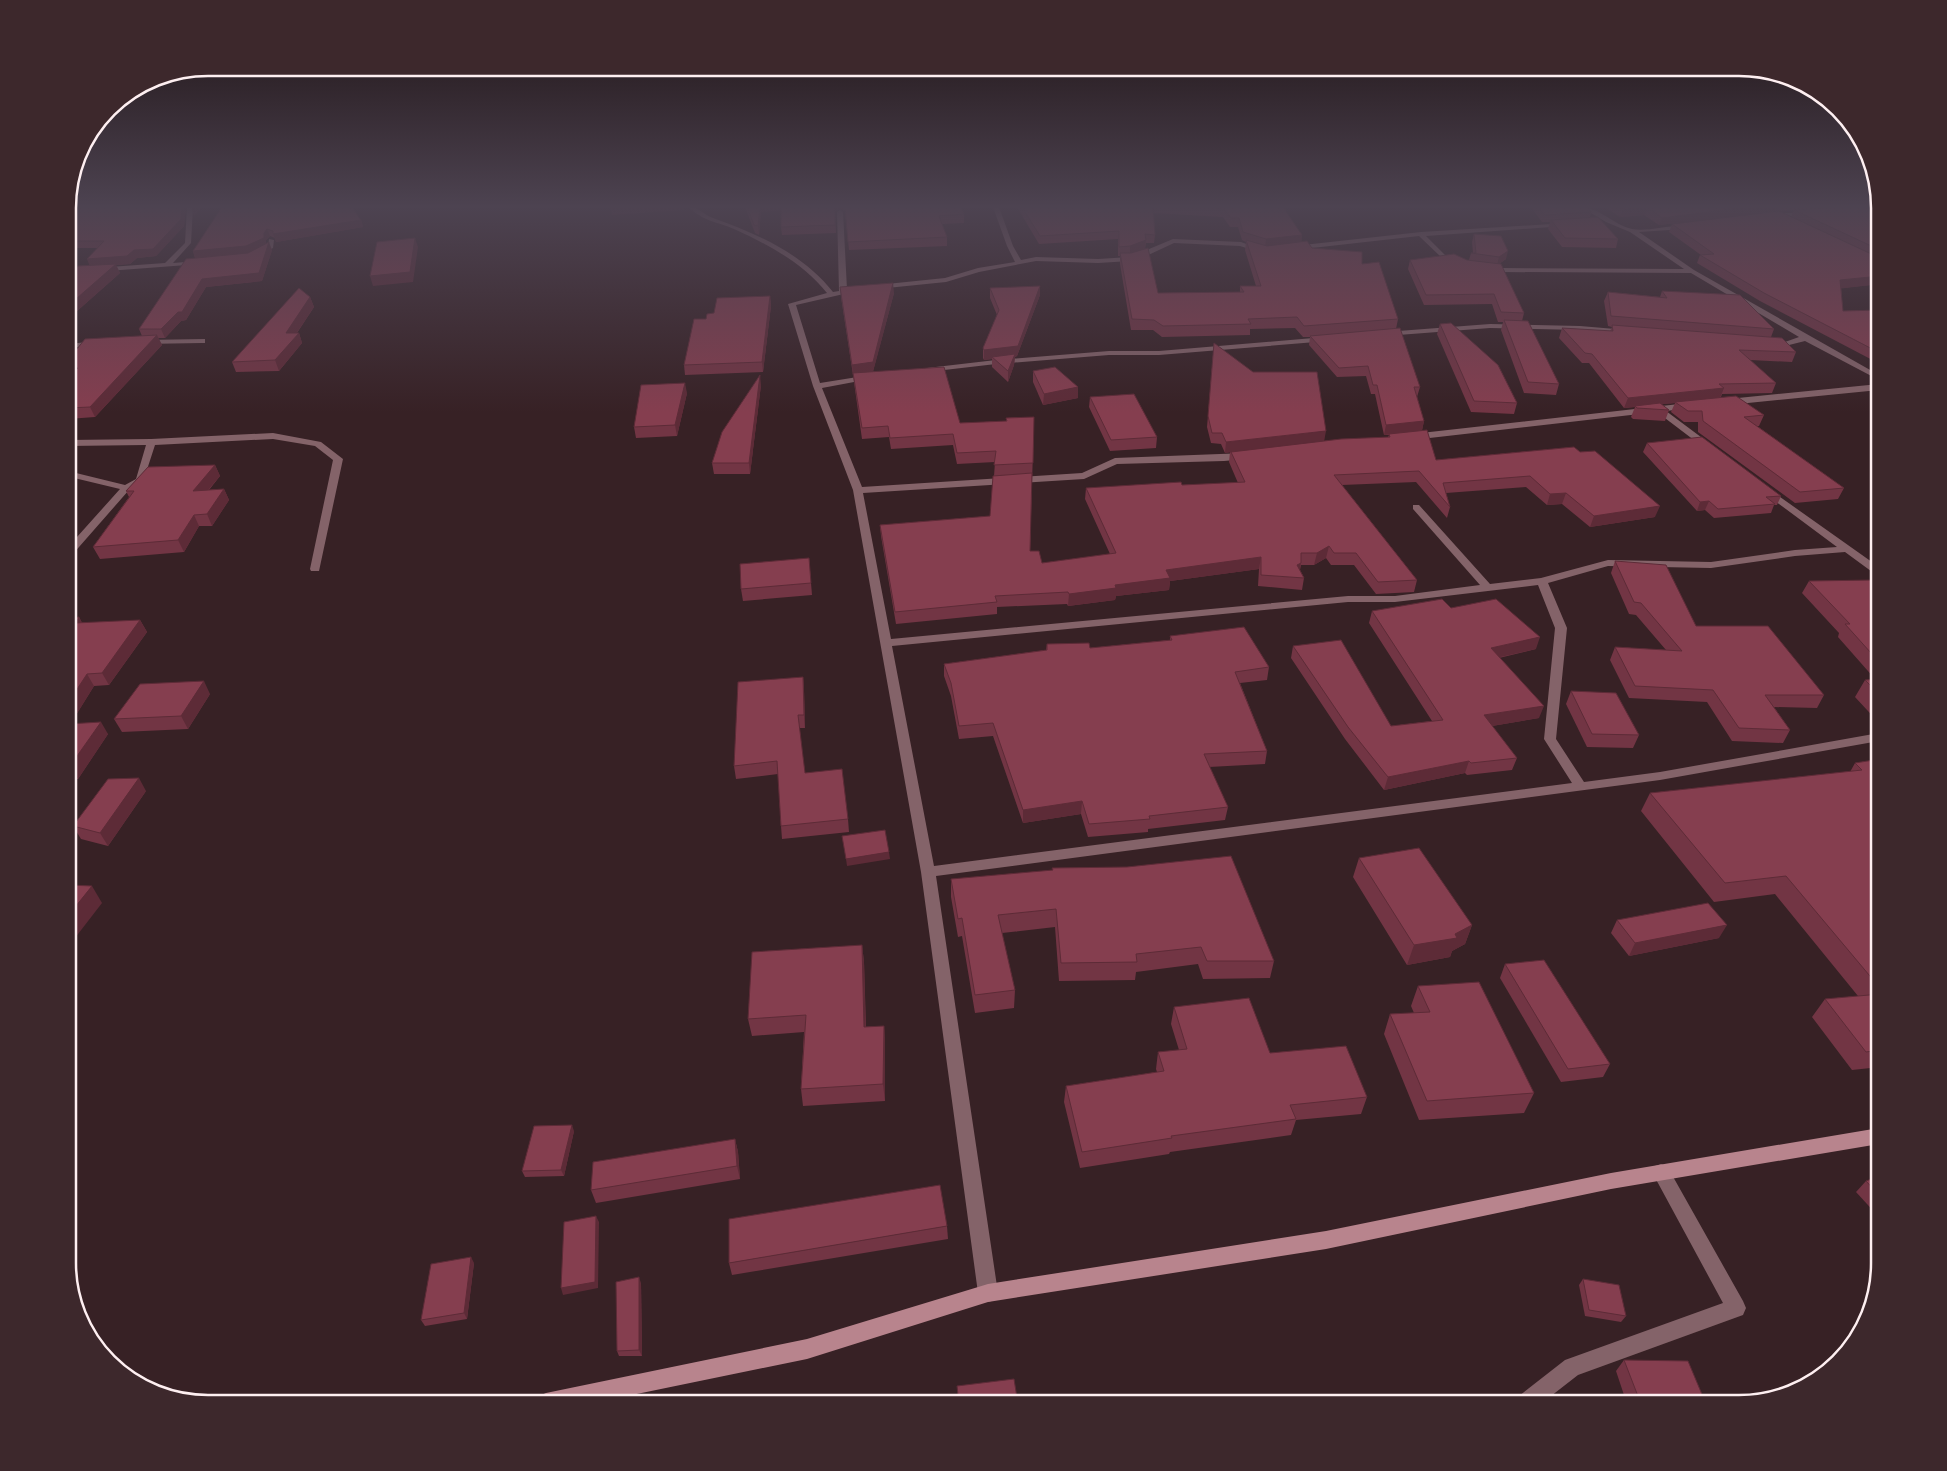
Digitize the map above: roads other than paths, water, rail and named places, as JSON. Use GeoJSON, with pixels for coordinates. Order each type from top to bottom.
{"type":"FeatureCollection","features":[{"type":"Feature","properties":{"kind":"street"},"geometry":{"type":"LineString","coordinates":[[814,276],[837,292]]}},
{"type":"Feature","properties":{"kind":"street"},"geometry":{"type":"LineString","coordinates":[[837,292],[838,276]]}},
{"type":"Feature","properties":{"kind":"street"},"geometry":{"type":"LineString","coordinates":[[960,276],[946,280],[837,292],[817,299],[792,304],[816,386],[858,490],[928,872],[988,1293]]}},
{"type":"Feature","properties":{"kind":"street"},"geometry":{"type":"LineString","coordinates":[[1700,276],[1806,338],[1871,373]]}},
{"type":"Feature","properties":{"kind":"street"},"geometry":{"type":"LineString","coordinates":[[1374,335],[1490,326],[1580,328],[1635,333]]}},
{"type":"Feature","properties":{"kind":"street"},"geometry":{"type":"LineString","coordinates":[[921,371],[996,362],[1109,353],[1159,352],[1335,338]]}},
{"type":"Feature","properties":{"kind":"street"},"geometry":{"type":"LineString","coordinates":[[1765,342],[1785,344],[1806,338]]}},
{"type":"Feature","properties":{"kind":"street"},"geometry":{"type":"LineString","coordinates":[[136,342],[202,341]]}},
{"type":"Feature","properties":{"kind":"street"},"geometry":{"type":"LineString","coordinates":[[77,345],[110,342]]}},
{"type":"Feature","properties":{"kind":"street"},"geometry":{"type":"LineString","coordinates":[[816,386],[884,376]]}},
{"type":"Feature","properties":{"kind":"street"},"geometry":{"type":"LineString","coordinates":[[1716,403],[1871,388]]}},
{"type":"Feature","properties":{"kind":"street"},"geometry":{"type":"LineString","coordinates":[[1402,438],[1697,405]]}},
{"type":"Feature","properties":{"kind":"street"},"geometry":{"type":"LineString","coordinates":[[1658,409],[1719,455]]}},
{"type":"Feature","properties":{"kind":"street"},"geometry":{"type":"LineString","coordinates":[[77,443],[151,442],[273,436],[318,444],[338,460],[315,569]]}},
{"type":"Feature","properties":{"kind":"street"},"geometry":{"type":"LineString","coordinates":[[77,543],[126,488],[140,480],[151,442]]}},
{"type":"Feature","properties":{"kind":"street"},"geometry":{"type":"LineString","coordinates":[[858,490],[1084,476],[1115,461],[1224,458],[1253,455]]}},
{"type":"Feature","properties":{"kind":"street"},"geometry":{"type":"LineString","coordinates":[[77,476],[126,488]]}},
{"type":"Feature","properties":{"kind":"street"},"geometry":{"type":"LineString","coordinates":[[1756,483],[1871,566]]}},
{"type":"Feature","properties":{"kind":"street"},"geometry":{"type":"LineString","coordinates":[[1416,507],[1488,588]]}},
{"type":"Feature","properties":{"kind":"street"},"geometry":{"type":"LineString","coordinates":[[887,643],[1348,599],[1395,599],[1542,581],[1608,563],[1711,565],[1795,553],[1847,549]]}},
{"type":"Feature","properties":{"kind":"street"},"geometry":{"type":"LineString","coordinates":[[1542,581],[1561,628],[1550,739],[1581,786]]}},
{"type":"Feature","properties":{"kind":"street"},"geometry":{"type":"LineString","coordinates":[[928,872],[1660,776],[1871,739]]}},
{"type":"Feature","properties":{"kind":"street"},"geometry":{"type":"LineString","coordinates":[[589,1395],[807,1349],[988,1293],[1326,1240],[1611,1181],[1871,1137]]}},
{"type":"Feature","properties":{"kind":"street"},"geometry":{"type":"LineString","coordinates":[[1537,1395],[1572,1367],[1736,1308],[1661,1172]]}}]}
